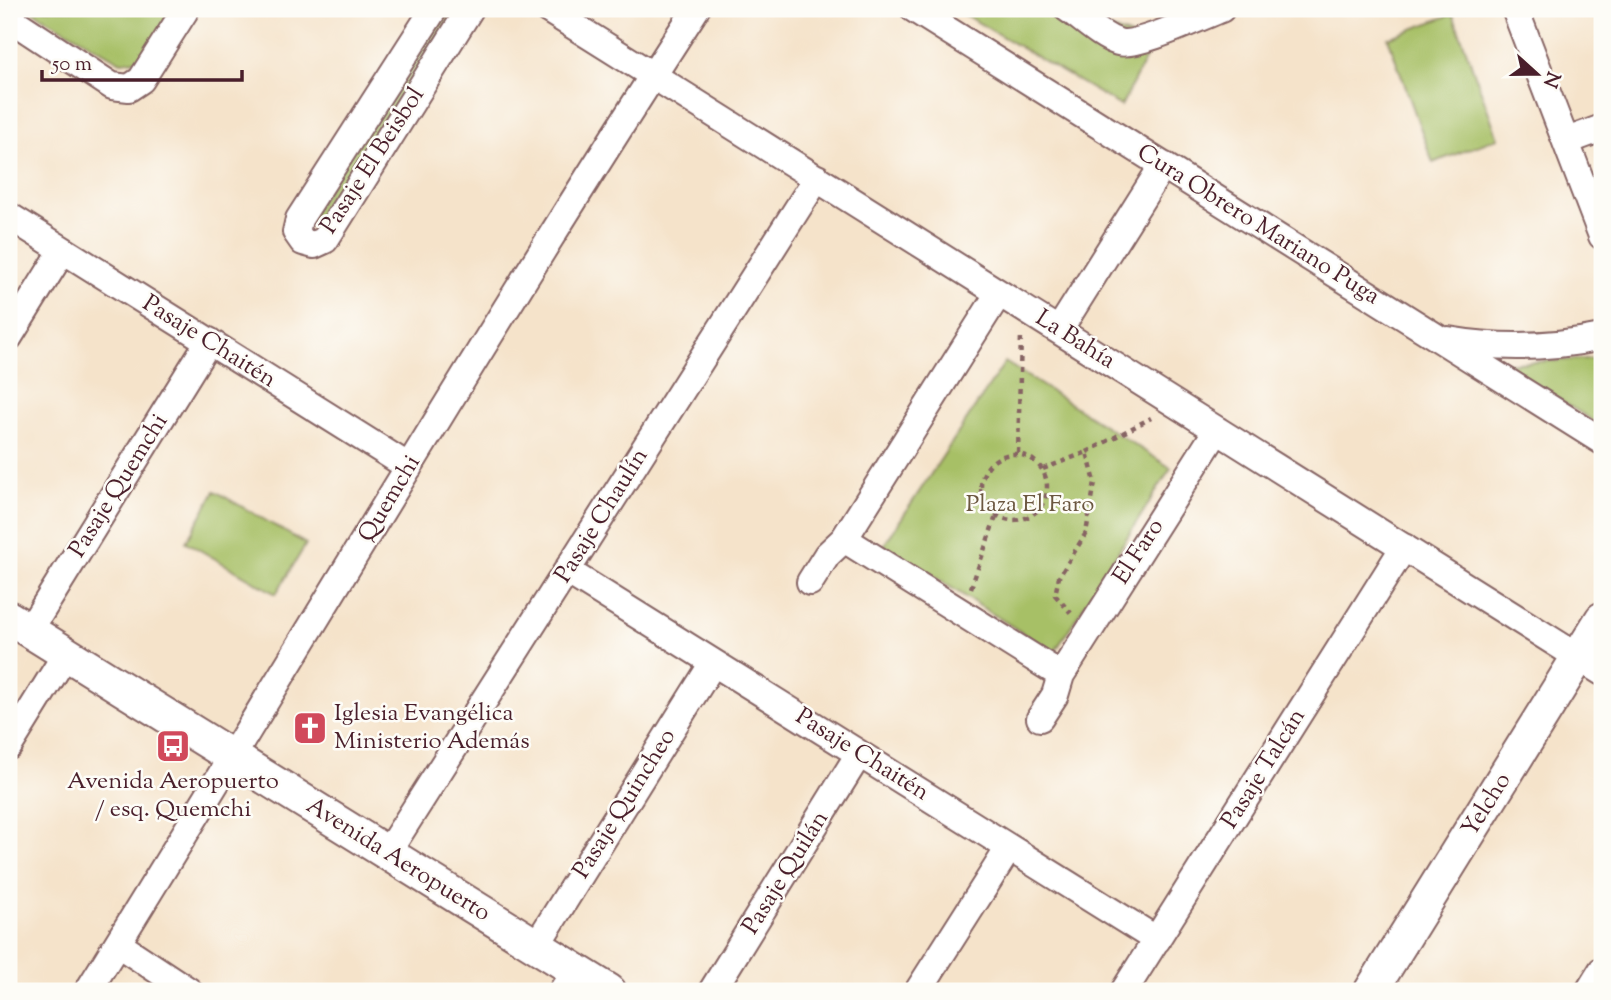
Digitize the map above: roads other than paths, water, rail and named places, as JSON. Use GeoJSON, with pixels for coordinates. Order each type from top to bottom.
{"type":"FeatureCollection","features":[{"type":"Feature","properties":{"kind":"street"},"geometry":{"type":"LineString","coordinates":[[9,18],[112,86],[129,88],[141,80],[186,9]]}},
{"type":"Feature","properties":{"kind":"street","name":"Pasaje El Beisbol"},"geometry":{"type":"LineString","coordinates":[[433,9],[296,225],[298,238],[303,242],[314,245],[325,240],[470,9]]}},
{"type":"Feature","properties":{"kind":"street","name":"La Bahía"},"geometry":{"type":"LineString","coordinates":[[547,9],[1590,664]]}},
{"type":"Feature","properties":{"kind":"street","name":"Quemchi"},"geometry":{"type":"LineString","coordinates":[[88,991],[409,467],[696,9]]}},
{"type":"Feature","properties":{"kind":"street","name":"Cura Obrero Mariano Puga"},"geometry":{"type":"LineString","coordinates":[[914,9],[1602,441]]}},
{"type":"Feature","properties":{"kind":"street"},"geometry":{"type":"LineString","coordinates":[[1068,9],[1108,37],[1123,43],[1139,41],[1221,9]]}},
{"type":"Feature","properties":{"kind":"street"},"geometry":{"type":"LineString","coordinates":[[1515,9],[1602,236]]}},
{"type":"Feature","properties":{"kind":"street"},"geometry":{"type":"LineString","coordinates":[[1567,141],[1602,128]]}},
{"type":"Feature","properties":{"kind":"street"},"geometry":{"type":"LineString","coordinates":[[1059,330],[1163,165]]}},
{"type":"Feature","properties":{"kind":"street","name":"Pasaje Chaulín"},"geometry":{"type":"LineString","coordinates":[[387,853],[817,178]]}},
{"type":"Feature","properties":{"kind":"street","name":"Pasaje Chaitén"},"geometry":{"type":"LineString","coordinates":[[9,216],[409,467]]}},
{"type":"Feature","properties":{"kind":"street"},"geometry":{"type":"LineString","coordinates":[[9,337],[63,250]]}},
{"type":"Feature","properties":{"kind":"street"},"geometry":{"type":"LineString","coordinates":[[810,582],[827,555],[844,539],[1010,300]]}},
{"type":"Feature","properties":{"kind":"street"},"geometry":{"type":"LineString","coordinates":[[1438,338],[1514,347],[1552,345],[1602,337]]}},
{"type":"Feature","properties":{"kind":"street","name":"Pasaje Quemchi"},"geometry":{"type":"LineString","coordinates":[[19,625],[209,341]]}},
{"type":"Feature","properties":{"kind":"street","name":"El Faro"},"geometry":{"type":"LineString","coordinates":[[1040,718],[1055,695],[1061,675],[1217,430]]}},
{"type":"Feature","properties":{"kind":"street"},"geometry":{"type":"LineString","coordinates":[[844,539],[1061,675]]}},
{"type":"Feature","properties":{"kind":"street","name":"Pasaje Talcán"},"geometry":{"type":"LineString","coordinates":[[1124,991],[1404,547]]}},
{"type":"Feature","properties":{"kind":"street","name":"Pasaje Chaitén"},"geometry":{"type":"LineString","coordinates":[[567,571],[1157,940]]}},
{"type":"Feature","properties":{"kind":"street","name":"Yelcho"},"geometry":{"type":"LineString","coordinates":[[1371,991],[1590,664],[1602,619]]}},
{"type":"Feature","properties":{"kind":"street","name":"Avenida Aeropuerto"},"geometry":{"type":"LineString","coordinates":[[19,625],[536,946],[569,981],[609,991]]}},
{"type":"Feature","properties":{"kind":"street"},"geometry":{"type":"LineString","coordinates":[[9,746],[66,654]]}},
{"type":"Feature","properties":{"kind":"street","name":"Pasaje Quincheo"},"geometry":{"type":"LineString","coordinates":[[536,946],[713,663]]}},
{"type":"Feature","properties":{"kind":"street","name":"Pasaje Quilán"},"geometry":{"type":"LineString","coordinates":[[712,991],[859,754]]}},
{"type":"Feature","properties":{"kind":"street"},"geometry":{"type":"LineString","coordinates":[[918,991],[1009,848]]}},
{"type":"Feature","properties":{"kind":"street"},"geometry":{"type":"LineString","coordinates":[[118,944],[189,991]]}},
{"type":"Feature","properties":{"kind":"street"},"geometry":{"type":"LineString","coordinates":[[1589,991],[1602,970]]}},
{"type":"Feature","properties":{"kind":"place","name":"Iglesia Evangélica Ministerio Además"},"geometry":{"type":"Point","coordinates":[310,728]}},
{"type":"Feature","properties":{"kind":"place","name":"Avenida Aeropuerto / esq. Quemchi"},"geometry":{"type":"Point","coordinates":[173,746]}},
{"type":"Feature","properties":{"kind":"park label","name":"Plaza El Faro"},"geometry":{"type":"Point","coordinates":[1030,505]}}]}
